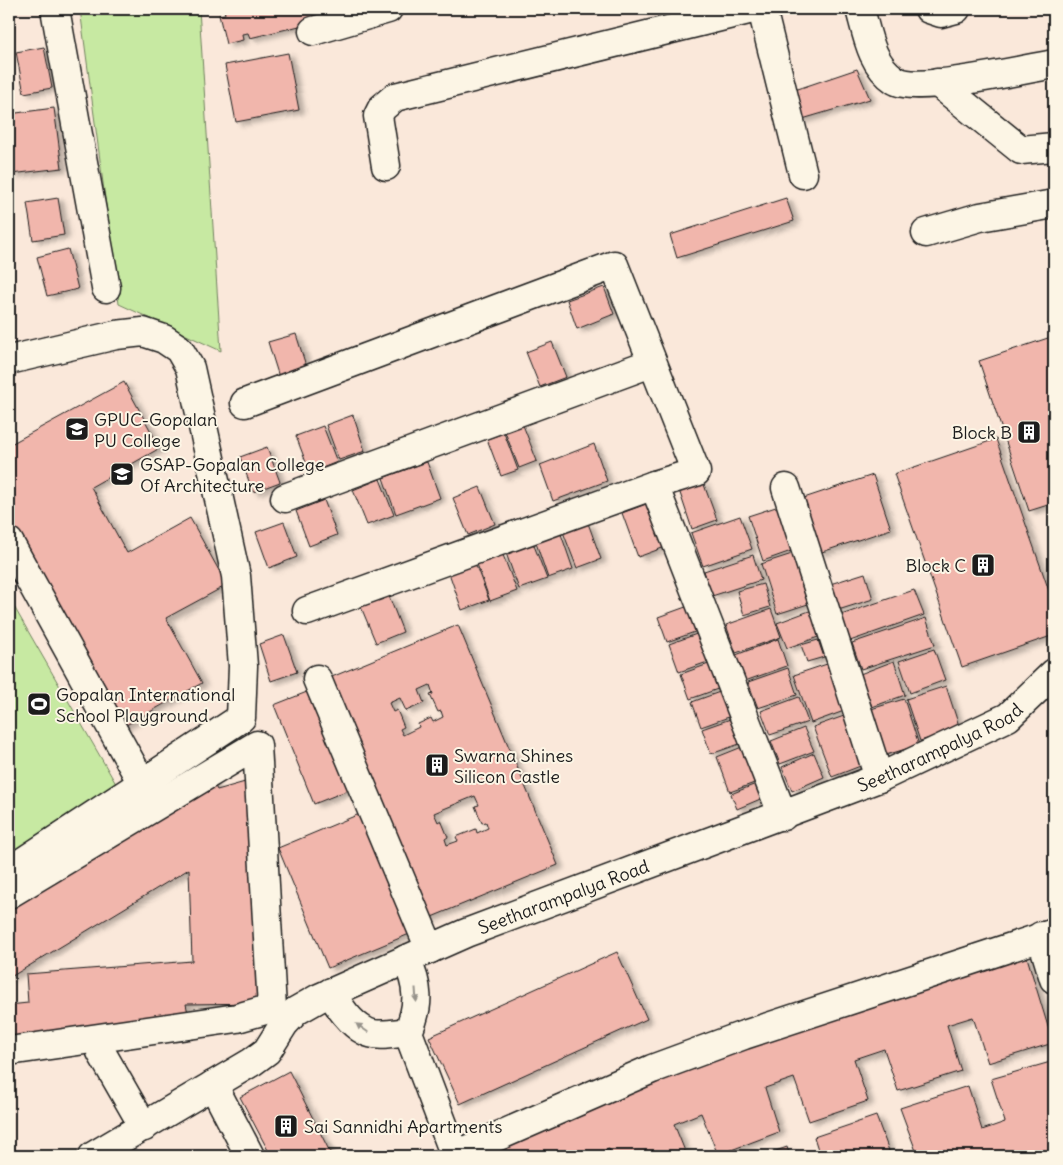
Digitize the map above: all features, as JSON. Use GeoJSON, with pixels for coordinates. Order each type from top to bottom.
{"type":"FeatureCollection","features":[{"type":"Feature","properties":{"kind":"street"},"geometry":{"type":"LineString","coordinates":[[55,9],[106,288]]}},
{"type":"Feature","properties":{"kind":"street"},"geometry":{"type":"LineString","coordinates":[[313,30],[388,9]]}},
{"type":"Feature","properties":{"kind":"street"},"geometry":{"type":"LineString","coordinates":[[386,166],[378,116],[382,108],[395,97],[753,9]]}},
{"type":"Feature","properties":{"kind":"street"},"geometry":{"type":"LineString","coordinates":[[762,9],[803,174]]}},
{"type":"Feature","properties":{"kind":"street"},"geometry":{"type":"LineString","coordinates":[[860,9],[871,51],[895,80],[911,85],[938,84],[1054,64]]}},
{"type":"Feature","properties":{"kind":"street"},"geometry":{"type":"LineString","coordinates":[[929,9],[941,13],[956,9]]}},
{"type":"Feature","properties":{"kind":"street"},"geometry":{"type":"LineString","coordinates":[[938,84],[1020,150],[1054,147]]}},
{"type":"Feature","properties":{"kind":"street"},"geometry":{"type":"LineString","coordinates":[[926,233],[980,217],[1054,204]]}},
{"type":"Feature","properties":{"kind":"street"},"geometry":{"type":"LineString","coordinates":[[246,403],[614,265],[651,363],[696,472],[654,485],[307,611]]}},
{"type":"Feature","properties":{"kind":"street"},"geometry":{"type":"LineString","coordinates":[[9,360],[116,335],[143,332],[164,339],[179,349],[190,368],[236,576],[243,666],[241,718],[9,870]]}},
{"type":"Feature","properties":{"kind":"street"},"geometry":{"type":"LineString","coordinates":[[285,498],[651,363]]}},
{"type":"Feature","properties":{"kind":"street"},"geometry":{"type":"LineString","coordinates":[[654,485],[783,816]]}},
{"type":"Feature","properties":{"kind":"street"},"geometry":{"type":"LineString","coordinates":[[786,488],[879,778]]}},
{"type":"Feature","properties":{"kind":"street"},"geometry":{"type":"LineString","coordinates":[[9,542],[142,783]]}},
{"type":"Feature","properties":{"kind":"street","name":"Seetharampalya Road"},"geometry":{"type":"LineString","coordinates":[[111,1152],[144,1126],[267,1051],[284,1024],[296,1011],[331,992],[430,949],[617,876],[783,816],[879,778],[1008,717],[1054,673]]}},
{"type":"Feature","properties":{"kind":"street"},"geometry":{"type":"LineString","coordinates":[[317,679],[430,949]]}},
{"type":"Feature","properties":{"kind":"street"},"geometry":{"type":"LineString","coordinates":[[9,894],[257,745],[272,1008],[237,1018],[9,1051]]}},
{"type":"Feature","properties":{"kind":"street"},"geometry":{"type":"LineString","coordinates":[[406,960],[414,976],[417,1011],[408,1032],[455,1156],[652,1069],[744,1035],[1047,934],[1054,979]]}},
{"type":"Feature","properties":{"kind":"street"},"geometry":{"type":"LineString","coordinates":[[331,992],[348,1016],[366,1032],[381,1034],[408,1032]]}},
{"type":"Feature","properties":{"kind":"street"},"geometry":{"type":"LineString","coordinates":[[237,1018],[284,1024]]}},
{"type":"Feature","properties":{"kind":"street"},"geometry":{"type":"LineString","coordinates":[[101,1052],[144,1126]]}},
{"type":"Feature","properties":{"kind":"street"},"geometry":{"type":"LineString","coordinates":[[213,1085],[250,1156]]}},
{"type":"Feature","properties":{"kind":"green space"},"geometry":{"type":"Polygon","coordinates":[[[80,9],[199,9],[221,351],[119,304],[80,9]]]}},
{"type":"Feature","properties":{"kind":"green space","name":"Gopalan International School Playground"},"geometry":{"type":"Polygon","coordinates":[[[9,598],[131,810],[9,885],[9,598]]]}},
{"type":"Feature","properties":{"kind":"building"},"geometry":{"type":"Polygon","coordinates":[[[224,9],[356,9],[357,12],[250,38],[248,33],[242,34],[243,40],[226,44],[219,15],[225,14],[224,9]]]}},
{"type":"Feature","properties":{"kind":"building"},"geometry":{"type":"Polygon","coordinates":[[[44,47],[52,88],[24,93],[16,52],[44,47]]]}},
{"type":"Feature","properties":{"kind":"building"},"geometry":{"type":"Polygon","coordinates":[[[288,53],[299,110],[236,122],[225,65],[288,53]]]}},
{"type":"Feature","properties":{"kind":"building"},"geometry":{"type":"Polygon","coordinates":[[[857,69],[870,99],[799,120],[789,92],[857,69]]]}},
{"type":"Feature","properties":{"kind":"building"},"geometry":{"type":"Polygon","coordinates":[[[54,108],[62,168],[11,174],[9,114],[54,108]]]}},
{"type":"Feature","properties":{"kind":"building"},"geometry":{"type":"Polygon","coordinates":[[[1054,162],[1054,196],[1050,163],[1054,162]]]}},
{"type":"Feature","properties":{"kind":"building"},"geometry":{"type":"Polygon","coordinates":[[[58,198],[64,235],[33,240],[27,203],[58,198]]]}},
{"type":"Feature","properties":{"kind":"building"},"geometry":{"type":"Polygon","coordinates":[[[786,198],[794,221],[677,258],[670,235],[786,198]]]}},
{"type":"Feature","properties":{"kind":"building"},"geometry":{"type":"Polygon","coordinates":[[[68,249],[78,289],[47,296],[37,257],[68,249]]]}},
{"type":"Feature","properties":{"kind":"building"},"geometry":{"type":"Polygon","coordinates":[[[604,287],[614,314],[577,329],[567,300],[604,287]]]}},
{"type":"Feature","properties":{"kind":"building"},"geometry":{"type":"Polygon","coordinates":[[[296,334],[307,369],[279,377],[268,342],[296,334]]]}},
{"type":"Feature","properties":{"kind":"building","name":"Block B"},"geometry":{"type":"Polygon","coordinates":[[[1054,336],[1054,503],[1029,511],[979,361],[1054,336]]]}},
{"type":"Feature","properties":{"kind":"building"},"geometry":{"type":"Polygon","coordinates":[[[552,342],[566,377],[540,387],[526,352],[552,342]]]}},
{"type":"Feature","properties":{"kind":"building"},"geometry":{"type":"Polygon","coordinates":[[[124,382],[160,448],[91,487],[127,553],[190,518],[227,585],[166,618],[202,683],[119,729],[9,529],[9,445],[124,382]]]}},
{"type":"Feature","properties":{"kind":"building"},"geometry":{"type":"Polygon","coordinates":[[[353,415],[365,451],[339,460],[326,425],[353,415]]]}},
{"type":"Feature","properties":{"kind":"building"},"geometry":{"type":"Polygon","coordinates":[[[523,425],[537,461],[519,468],[505,432],[523,425]]]}},
{"type":"Feature","properties":{"kind":"building"},"geometry":{"type":"Polygon","coordinates":[[[323,426],[337,462],[310,473],[296,436],[323,426]]]}},
{"type":"Feature","properties":{"kind":"building"},"geometry":{"type":"Polygon","coordinates":[[[504,433],[518,470],[501,476],[487,439],[504,433]]]}},
{"type":"Feature","properties":{"kind":"building","name":"Block C"},"geometry":{"type":"Polygon","coordinates":[[[996,439],[1054,605],[1054,635],[962,667],[894,474],[996,439]]]}},
{"type":"Feature","properties":{"kind":"building"},"geometry":{"type":"Polygon","coordinates":[[[594,444],[607,481],[553,501],[540,465],[594,444]]]}},
{"type":"Feature","properties":{"kind":"building"},"geometry":{"type":"Polygon","coordinates":[[[267,447],[280,482],[253,492],[240,457],[267,447]]]}},
{"type":"Feature","properties":{"kind":"building"},"geometry":{"type":"Polygon","coordinates":[[[427,462],[440,498],[396,514],[383,478],[427,462]]]}},
{"type":"Feature","properties":{"kind":"building"},"geometry":{"type":"Polygon","coordinates":[[[873,475],[891,529],[819,553],[801,499],[873,475]]]}},
{"type":"Feature","properties":{"kind":"building"},"geometry":{"type":"Polygon","coordinates":[[[380,479],[394,515],[367,525],[353,490],[380,479]]]}},
{"type":"Feature","properties":{"kind":"building"},"geometry":{"type":"Polygon","coordinates":[[[703,482],[717,520],[692,529],[679,490],[703,482]]]}},
{"type":"Feature","properties":{"kind":"building"},"geometry":{"type":"Polygon","coordinates":[[[480,487],[495,524],[468,535],[453,498],[480,487]]]}},
{"type":"Feature","properties":{"kind":"building"},"geometry":{"type":"Polygon","coordinates":[[[324,500],[337,535],[309,546],[296,511],[324,500]]]}},
{"type":"Feature","properties":{"kind":"building"},"geometry":{"type":"Polygon","coordinates":[[[649,503],[665,547],[638,557],[622,513],[649,503]]]}},
{"type":"Feature","properties":{"kind":"building"},"geometry":{"type":"Polygon","coordinates":[[[779,506],[794,550],[763,561],[748,516],[779,506]]]}},
{"type":"Feature","properties":{"kind":"building"},"geometry":{"type":"Polygon","coordinates":[[[740,516],[752,549],[703,566],[691,533],[740,516]]]}},
{"type":"Feature","properties":{"kind":"building"},"geometry":{"type":"Polygon","coordinates":[[[284,522],[297,557],[269,568],[256,532],[284,522]]]}},
{"type":"Feature","properties":{"kind":"building"},"geometry":{"type":"Polygon","coordinates":[[[588,523],[601,559],[577,568],[563,532],[588,523]]]}},
{"type":"Feature","properties":{"kind":"building"},"geometry":{"type":"Polygon","coordinates":[[[561,534],[573,569],[548,578],[536,543],[561,534]]]}},
{"type":"Feature","properties":{"kind":"building"},"geometry":{"type":"Polygon","coordinates":[[[533,543],[547,579],[519,589],[506,553],[533,543]]]}},
{"type":"Feature","properties":{"kind":"building"},"geometry":{"type":"Polygon","coordinates":[[[792,554],[808,604],[777,614],[761,564],[792,554]]]}},
{"type":"Feature","properties":{"kind":"building"},"geometry":{"type":"Polygon","coordinates":[[[503,555],[517,591],[490,601],[477,564],[503,555]]]}},
{"type":"Feature","properties":{"kind":"building"},"geometry":{"type":"Polygon","coordinates":[[[753,555],[761,580],[712,596],[704,571],[753,555]]]}},
{"type":"Feature","properties":{"kind":"building"},"geometry":{"type":"Polygon","coordinates":[[[475,563],[489,600],[462,610],[449,573],[475,563]]]}},
{"type":"Feature","properties":{"kind":"building"},"geometry":{"type":"Polygon","coordinates":[[[865,573],[873,599],[835,611],[827,585],[865,573]]]}},
{"type":"Feature","properties":{"kind":"building"},"geometry":{"type":"Polygon","coordinates":[[[763,584],[770,607],[744,615],[737,591],[763,584]]]}},
{"type":"Feature","properties":{"kind":"building"},"geometry":{"type":"Polygon","coordinates":[[[914,590],[924,615],[850,641],[841,615],[914,590]]]}},
{"type":"Feature","properties":{"kind":"building"},"geometry":{"type":"Polygon","coordinates":[[[389,596],[403,632],[376,643],[361,607],[389,596]]]}},
{"type":"Feature","properties":{"kind":"building"},"geometry":{"type":"Polygon","coordinates":[[[694,604],[703,629],[667,642],[658,617],[694,604]]]}},
{"type":"Feature","properties":{"kind":"building"},"geometry":{"type":"Polygon","coordinates":[[[771,609],[781,637],[736,653],[726,625],[771,609]]]}},
{"type":"Feature","properties":{"kind":"building"},"geometry":{"type":"Polygon","coordinates":[[[812,610],[821,636],[787,648],[777,623],[812,610]]]}},
{"type":"Feature","properties":{"kind":"building"},"geometry":{"type":"Polygon","coordinates":[[[926,618],[935,645],[861,669],[852,643],[926,618]]]}},
{"type":"Feature","properties":{"kind":"building","name":"Swarna Shines Silicon Castle"},"geometry":{"type":"Polygon","coordinates":[[[458,625],[558,865],[422,921],[322,681],[458,625]],[[430,685],[419,690],[424,703],[406,711],[400,698],[389,703],[393,712],[397,710],[404,727],[400,729],[403,735],[419,727],[418,724],[431,718],[433,722],[443,717],[441,711],[438,712],[430,695],[433,694],[430,685]],[[475,796],[434,813],[438,822],[441,820],[448,837],[445,839],[447,845],[458,841],[456,837],[476,829],[477,833],[488,828],[486,822],[482,823],[475,806],[479,805],[475,796]]]}},
{"type":"Feature","properties":{"kind":"building"},"geometry":{"type":"Polygon","coordinates":[[[705,631],[716,659],[679,672],[669,644],[705,631]]]}},
{"type":"Feature","properties":{"kind":"building"},"geometry":{"type":"Polygon","coordinates":[[[284,635],[297,672],[271,681],[259,644],[284,635]]]}},
{"type":"Feature","properties":{"kind":"building"},"geometry":{"type":"Polygon","coordinates":[[[778,639],[787,666],[745,681],[736,655],[778,639]]]}},
{"type":"Feature","properties":{"kind":"building"},"geometry":{"type":"Polygon","coordinates":[[[818,640],[824,657],[807,662],[801,645],[818,640]]]}},
{"type":"Feature","properties":{"kind":"building"},"geometry":{"type":"Polygon","coordinates":[[[934,649],[945,680],[910,693],[899,661],[934,649]]]}},
{"type":"Feature","properties":{"kind":"building"},"geometry":{"type":"Polygon","coordinates":[[[717,661],[726,686],[690,699],[681,674],[717,661]]]}},
{"type":"Feature","properties":{"kind":"building"},"geometry":{"type":"Polygon","coordinates":[[[894,661],[905,695],[872,707],[860,674],[894,661]]]}},
{"type":"Feature","properties":{"kind":"building"},"geometry":{"type":"Polygon","coordinates":[[[827,664],[844,711],[811,723],[794,675],[827,664]]]}},
{"type":"Feature","properties":{"kind":"building"},"geometry":{"type":"Polygon","coordinates":[[[788,668],[797,695],[758,708],[748,682],[788,668]]]}},
{"type":"Feature","properties":{"kind":"building"},"geometry":{"type":"Polygon","coordinates":[[[946,686],[960,729],[920,741],[906,699],[946,686]]]}},
{"type":"Feature","properties":{"kind":"building"},"geometry":{"type":"Polygon","coordinates":[[[728,689],[737,714],[701,727],[692,702],[728,689]]]}},
{"type":"Feature","properties":{"kind":"building"},"geometry":{"type":"Polygon","coordinates":[[[312,690],[351,789],[314,804],[274,705],[312,690]]]}},
{"type":"Feature","properties":{"kind":"building"},"geometry":{"type":"Polygon","coordinates":[[[799,697],[808,722],[770,735],[761,711],[799,697]]]}},
{"type":"Feature","properties":{"kind":"building"},"geometry":{"type":"Polygon","coordinates":[[[904,699],[919,745],[886,755],[871,709],[904,699]]]}},
{"type":"Feature","properties":{"kind":"building"},"geometry":{"type":"Polygon","coordinates":[[[739,716],[748,741],[711,754],[702,729],[739,716]]]}},
{"type":"Feature","properties":{"kind":"building"},"geometry":{"type":"Polygon","coordinates":[[[844,716],[863,765],[832,777],[813,727],[844,716]]]}},
{"type":"Feature","properties":{"kind":"building"},"geometry":{"type":"Polygon","coordinates":[[[804,728],[814,751],[780,764],[771,741],[804,728]]]}},
{"type":"Feature","properties":{"kind":"building"},"geometry":{"type":"Polygon","coordinates":[[[752,743],[765,779],[730,792],[717,757],[752,743]]]}},
{"type":"Feature","properties":{"kind":"building"},"geometry":{"type":"Polygon","coordinates":[[[814,753],[824,777],[792,791],[782,767],[814,753]]]}},
{"type":"Feature","properties":{"kind":"building"},"geometry":{"type":"Polygon","coordinates":[[[210,777],[217,790],[245,782],[256,783],[263,1003],[186,1004],[189,1018],[9,1041],[9,1005],[28,1003],[26,974],[192,961],[189,869],[9,978],[9,898],[210,777]]]}},
{"type":"Feature","properties":{"kind":"building"},"geometry":{"type":"Polygon","coordinates":[[[766,780],[772,794],[737,809],[731,794],[766,780]]]}},
{"type":"Feature","properties":{"kind":"building"},"geometry":{"type":"Polygon","coordinates":[[[369,810],[419,930],[328,968],[278,848],[369,810]]]}},
{"type":"Feature","properties":{"kind":"building"},"geometry":{"type":"Polygon","coordinates":[[[617,952],[647,1019],[460,1104],[429,1037],[617,952]]]}},
{"type":"Feature","properties":{"kind":"building"},"geometry":{"type":"Polygon","coordinates":[[[1026,954],[1053,1043],[988,1063],[973,1017],[947,1025],[961,1071],[898,1091],[884,1049],[854,1059],[868,1101],[809,1121],[794,1078],[765,1088],[779,1132],[718,1155],[701,1113],[674,1124],[687,1156],[612,1156],[609,1149],[592,1156],[506,1156],[500,1143],[684,1068],[1026,954]]]}},
{"type":"Feature","properties":{"kind":"building"},"geometry":{"type":"Polygon","coordinates":[[[1054,1061],[1054,1150],[1035,1156],[902,1156],[916,1151],[900,1108],[968,1086],[982,1130],[1005,1122],[991,1079],[1054,1061]]]}},
{"type":"Feature","properties":{"kind":"building","name":"Sai Sannidhi Apartments"},"geometry":{"type":"Polygon","coordinates":[[[289,1071],[332,1156],[271,1156],[240,1097],[289,1071]]]}},
{"type":"Feature","properties":{"kind":"building"},"geometry":{"type":"Polygon","coordinates":[[[876,1116],[891,1156],[820,1156],[814,1137],[876,1116]]]}},
{"type":"Feature","properties":{"kind":"building"},"geometry":{"type":"Polygon","coordinates":[[[787,1147],[790,1156],[762,1156],[787,1147]]]}},
{"type":"Feature","properties":{"kind":"place","name":"GPUC-Gopalan PU College"},"geometry":{"type":"Point","coordinates":[77,429]}},
{"type":"Feature","properties":{"kind":"place","name":"Block B"},"geometry":{"type":"Point","coordinates":[1029,432]}},
{"type":"Feature","properties":{"kind":"place","name":"GSAP-Gopalan College Of Architecture"},"geometry":{"type":"Point","coordinates":[122,474]}},
{"type":"Feature","properties":{"kind":"place","name":"Block C"},"geometry":{"type":"Point","coordinates":[983,565]}},
{"type":"Feature","properties":{"kind":"place","name":"Gopalan International School Playground"},"geometry":{"type":"Point","coordinates":[39,704]}},
{"type":"Feature","properties":{"kind":"place","name":"Swarna Shines Silicon Castle"},"geometry":{"type":"Point","coordinates":[437,765]}},
{"type":"Feature","properties":{"kind":"place","name":"Sai Sannidhi Apartments"},"geometry":{"type":"Point","coordinates":[286,1126]}}]}
